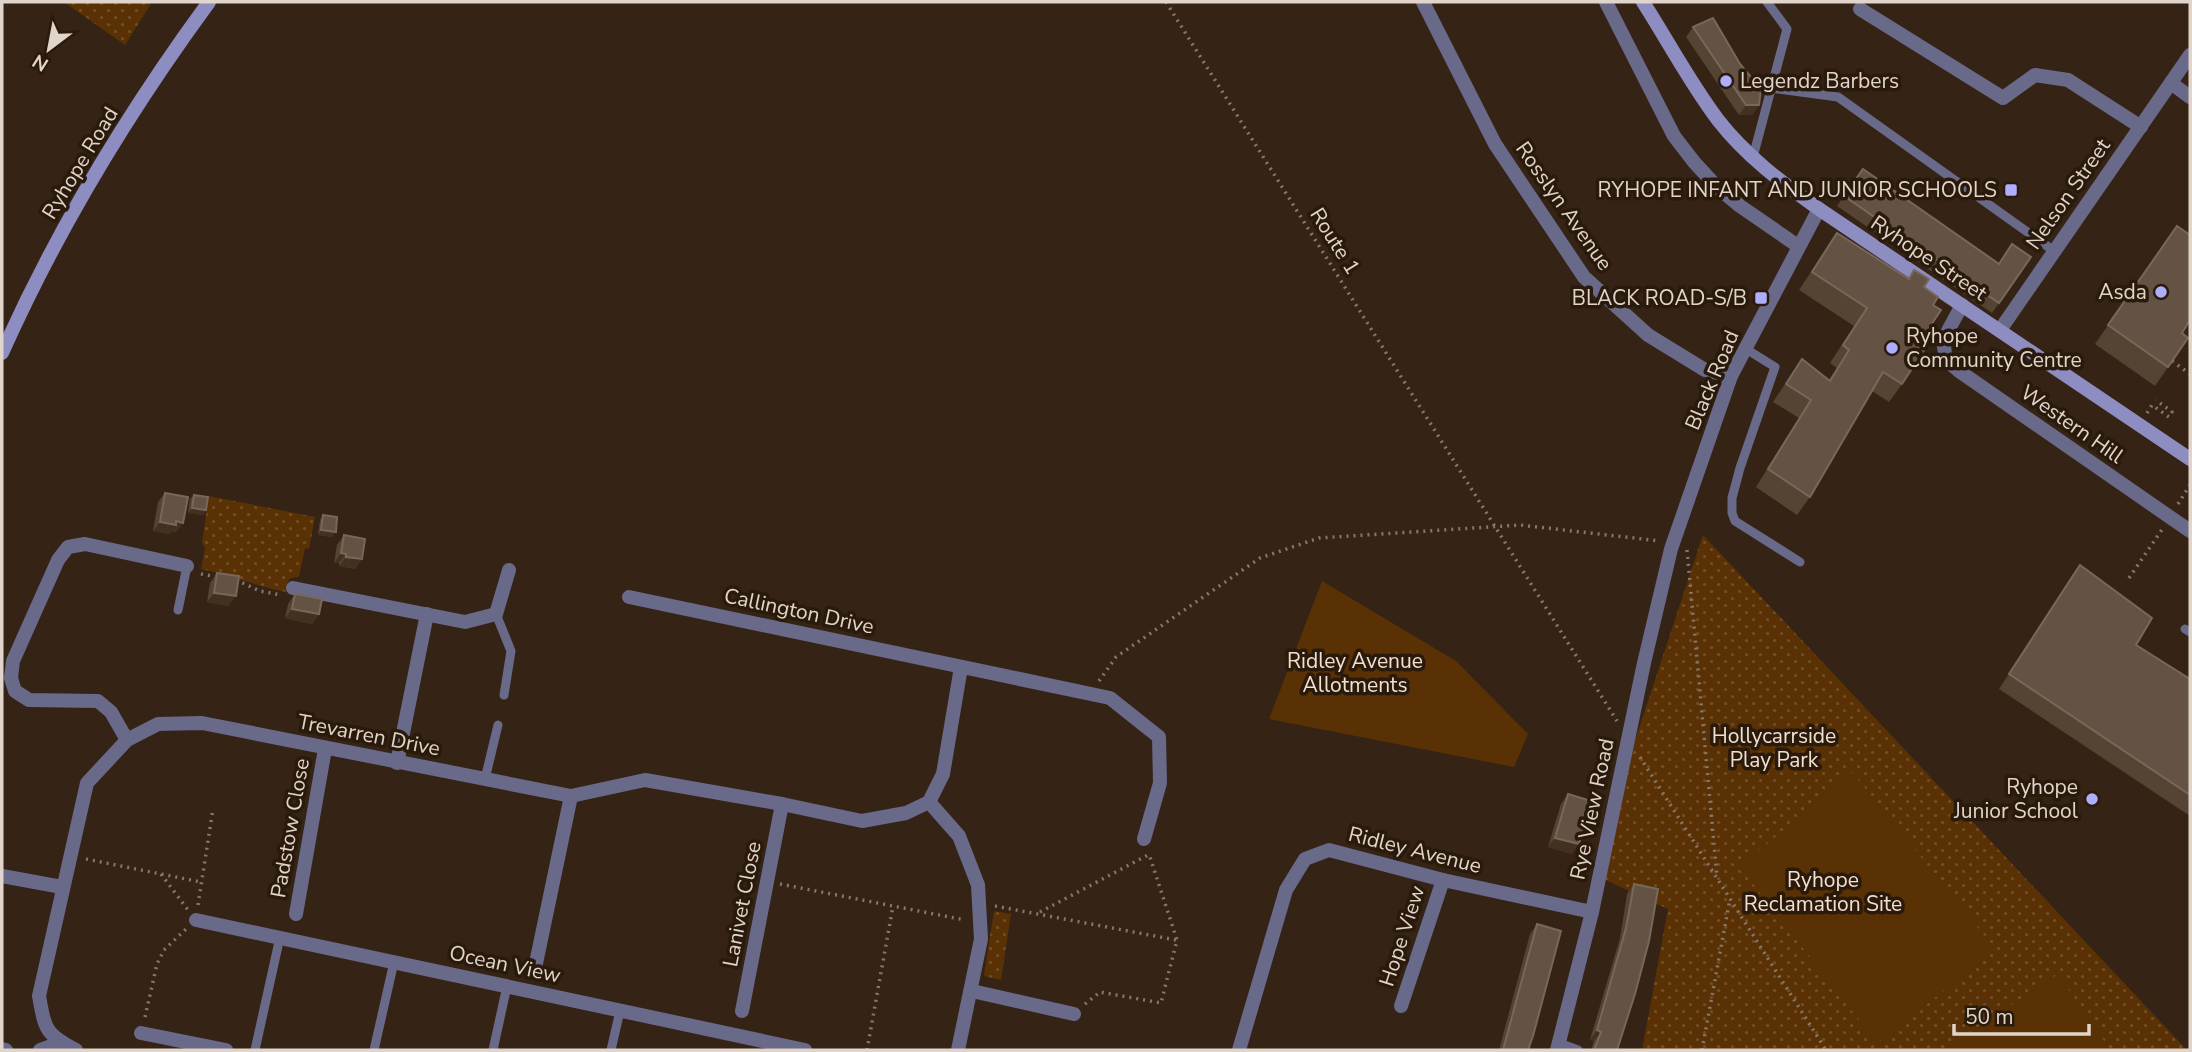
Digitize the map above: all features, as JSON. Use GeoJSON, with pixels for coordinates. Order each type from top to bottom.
{"type":"FeatureCollection","features":[{"type":"Feature","properties":{"kind":"main road","name":"Ryhope Road"},"geometry":{"type":"LineString","coordinates":[[2,354],[28,294],[95,173],[209,2]]}},
{"type":"Feature","properties":{"kind":"main road","name":"Ryhope Street"},"geometry":{"type":"LineString","coordinates":[[1643,2],[1687,75],[1719,121],[1777,179],[2190,459]]}},
{"type":"Feature","properties":{"kind":"street","name":"Rosslyn Avenue"},"geometry":{"type":"LineString","coordinates":[[1423,2],[1495,144],[1584,278],[1648,335],[1705,370],[1731,376]]}},
{"type":"Feature","properties":{"kind":"street"},"geometry":{"type":"LineString","coordinates":[[1606,2],[1674,136],[1694,162],[1717,187],[1740,206],[1798,246]]}},
{"type":"Feature","properties":{"kind":"street"},"geometry":{"type":"LineString","coordinates":[[1860,9],[2003,98],[2035,75],[2068,80],[2141,127]]}},
{"type":"Feature","properties":{"kind":"street","name":"Nelson Street"},"geometry":{"type":"LineString","coordinates":[[2000,330],[2190,55]]}},
{"type":"Feature","properties":{"kind":"street"},"geometry":{"type":"LineString","coordinates":[[2171,83],[2190,96]]}},
{"type":"Feature","properties":{"kind":"street","name":"Black Road"},"geometry":{"type":"LineString","coordinates":[[1665,576],[1674,542],[1731,376],[1819,209]]}},
{"type":"Feature","properties":{"kind":"street","name":"Western Hill"},"geometry":{"type":"LineString","coordinates":[[1962,305],[1943,340],[1946,360],[1959,372],[2190,531]]}},
{"type":"Feature","properties":{"kind":"street"},"geometry":{"type":"LineString","coordinates":[[127,740],[111,712],[98,701],[29,700],[15,691],[11,678],[13,661],[58,560],[68,547],[85,544],[187,566]]}},
{"type":"Feature","properties":{"kind":"street"},"geometry":{"type":"LineString","coordinates":[[293,588],[465,622],[496,614],[509,570]]}},
{"type":"Feature","properties":{"kind":"street","name":"Rye View Road"},"geometry":{"type":"LineString","coordinates":[[1558,1047],[1592,912],[1665,576]]}},
{"type":"Feature","properties":{"kind":"street","name":"Callington Drive"},"geometry":{"type":"LineString","coordinates":[[629,597],[1110,698],[1159,737],[1160,783],[1144,839]]}},
{"type":"Feature","properties":{"kind":"street"},"geometry":{"type":"LineString","coordinates":[[397,763],[427,614]]}},
{"type":"Feature","properties":{"kind":"street"},"geometry":{"type":"LineString","coordinates":[[958,1050],[981,939],[978,885],[959,836],[929,802],[943,774],[961,667]]}},
{"type":"Feature","properties":{"kind":"street","name":"Trevarren Drive"},"geometry":{"type":"LineString","coordinates":[[62,1042],[45,1027],[39,996],[87,783],[127,740],[158,724],[202,723],[571,796],[645,780],[862,821],[906,813],[929,802]]}},
{"type":"Feature","properties":{"kind":"street","name":"Padstow Close"},"geometry":{"type":"LineString","coordinates":[[296,914],[325,749]]}},
{"type":"Feature","properties":{"kind":"street"},"geometry":{"type":"LineString","coordinates":[[536,968],[571,796]]}},
{"type":"Feature","properties":{"kind":"street","name":"Lanivet Close"},"geometry":{"type":"LineString","coordinates":[[742,1011],[782,804]]}},
{"type":"Feature","properties":{"kind":"street","name":"Ridley Avenue"},"geometry":{"type":"LineString","coordinates":[[1239,1050],[1286,890],[1305,859],[1329,850],[1443,880],[1592,912]]}},
{"type":"Feature","properties":{"kind":"street"},"geometry":{"type":"LineString","coordinates":[[2,876],[62,887]]}},
{"type":"Feature","properties":{"kind":"street","name":"Hope View"},"geometry":{"type":"LineString","coordinates":[[1401,1006],[1443,880]]}},
{"type":"Feature","properties":{"kind":"street","name":"Ocean View"},"geometry":{"type":"LineString","coordinates":[[195,920],[620,1010],[737,1043],[805,1050]]}},
{"type":"Feature","properties":{"kind":"street"},"geometry":{"type":"LineString","coordinates":[[972,991],[1073,1014]]}},
{"type":"Feature","properties":{"kind":"street"},"geometry":{"type":"LineString","coordinates":[[141,1033],[226,1050]]}},
{"type":"Feature","properties":{"kind":"street"},"geometry":{"type":"LineString","coordinates":[[40,1050],[62,1042],[76,1050]]}},
{"type":"Feature","properties":{"kind":"lane"},"geometry":{"type":"LineString","coordinates":[[1753,157],[1787,29],[1768,2]]}},
{"type":"Feature","properties":{"kind":"lane"},"geometry":{"type":"LineString","coordinates":[[1771,88],[1838,97],[2054,251]]}},
{"type":"Feature","properties":{"kind":"lane"},"geometry":{"type":"LineString","coordinates":[[1746,349],[1775,367],[1740,468],[1732,498],[1732,513],[1735,521],[1800,562]]}},
{"type":"Feature","properties":{"kind":"lane"},"geometry":{"type":"LineString","coordinates":[[178,610],[187,566]]}},
{"type":"Feature","properties":{"kind":"lane"},"geometry":{"type":"LineString","coordinates":[[496,614],[511,651],[504,695]]}},
{"type":"Feature","properties":{"kind":"lane"},"geometry":{"type":"LineString","coordinates":[[485,779],[498,724]]}},
{"type":"Feature","properties":{"kind":"lane"},"geometry":{"type":"LineString","coordinates":[[255,1050],[280,937]]}},
{"type":"Feature","properties":{"kind":"lane"},"geometry":{"type":"LineString","coordinates":[[374,1050],[394,962]]}},
{"type":"Feature","properties":{"kind":"lane"},"geometry":{"type":"LineString","coordinates":[[493,1050],[507,986]]}},
{"type":"Feature","properties":{"kind":"lane"},"geometry":{"type":"LineString","coordinates":[[611,1050],[620,1010]]}},
{"type":"Feature","properties":{"kind":"lane"},"geometry":{"type":"LineString","coordinates":[[1558,1047],[1578,1050]]}},
{"type":"Feature","properties":{"kind":"path","name":"Route 1"},"geometry":{"type":"LineString","coordinates":[[1166,2],[1605,702]]}},
{"type":"Feature","properties":{"kind":"path"},"geometry":{"type":"LineString","coordinates":[[2172,361],[2190,374]]}},
{"type":"Feature","properties":{"kind":"path"},"geometry":{"type":"LineString","coordinates":[[2146,414],[2151,405],[2169,417],[2172,412],[2156,400]]}},
{"type":"Feature","properties":{"kind":"path"},"geometry":{"type":"LineString","coordinates":[[2129,579],[2190,485]]}},
{"type":"Feature","properties":{"kind":"path"},"geometry":{"type":"LineString","coordinates":[[1089,694],[1116,657],[1260,558],[1319,538],[1520,525],[1674,542]]}},
{"type":"Feature","properties":{"kind":"path"},"geometry":{"type":"LineString","coordinates":[[1687,548],[1717,879]]}},
{"type":"Feature","properties":{"kind":"path"},"geometry":{"type":"LineString","coordinates":[[187,566],[196,572],[237,581],[260,591],[291,597],[293,588]]}},
{"type":"Feature","properties":{"kind":"path"},"geometry":{"type":"LineString","coordinates":[[1658,786],[1826,1050]]}},
{"type":"Feature","properties":{"kind":"path"},"geometry":{"type":"LineString","coordinates":[[141,1033],[157,964],[164,950],[195,920],[213,809]]}},
{"type":"Feature","properties":{"kind":"path"},"geometry":{"type":"LineString","coordinates":[[1073,1014],[1100,992],[1161,1003],[1177,940],[1144,839]]}},
{"type":"Feature","properties":{"kind":"path"},"geometry":{"type":"LineString","coordinates":[[1039,913],[1149,855]]}},
{"type":"Feature","properties":{"kind":"path"},"geometry":{"type":"LineString","coordinates":[[70,856],[201,882]]}},
{"type":"Feature","properties":{"kind":"path"},"geometry":{"type":"LineString","coordinates":[[160,874],[195,920]]}},
{"type":"Feature","properties":{"kind":"path"},"geometry":{"type":"LineString","coordinates":[[768,881],[980,924]]}},
{"type":"Feature","properties":{"kind":"path"},"geometry":{"type":"LineString","coordinates":[[1702,1050],[1730,899]]}},
{"type":"Feature","properties":{"kind":"path"},"geometry":{"type":"LineString","coordinates":[[979,903],[1177,940]]}},
{"type":"Feature","properties":{"kind":"path"},"geometry":{"type":"LineString","coordinates":[[867,1050],[893,906]]}},
{"type":"Feature","properties":{"kind":"green space"},"geometry":{"type":"Polygon","coordinates":[[[64,2],[152,2],[125,45],[64,2]]]}},
{"type":"Feature","properties":{"kind":"green space"},"geometry":{"type":"Polygon","coordinates":[[[209,496],[315,517],[309,549],[305,548],[299,576],[289,579],[286,592],[201,569],[209,496]]]}},
{"type":"Feature","properties":{"kind":"green space","name":"Ryhope Reclamation Site"},"geometry":{"type":"Polygon","coordinates":[[[1703,535],[2187,1050],[1642,1050],[1668,909],[1599,877],[1616,798],[1703,535]]]}},
{"type":"Feature","properties":{"kind":"green space","name":"Ridley Avenue Allotments"},"geometry":{"type":"Polygon","coordinates":[[[1322,581],[1456,661],[1528,734],[1514,767],[1269,719],[1322,581]]]}},
{"type":"Feature","properties":{"kind":"green space"},"geometry":{"type":"Polygon","coordinates":[[[1852,772],[1996,950],[1877,1043],[1740,867],[1852,772]]]}},
{"type":"Feature","properties":{"kind":"green space"},"geometry":{"type":"Polygon","coordinates":[[[994,911],[1011,914],[1001,980],[984,976],[994,911]]]}},
{"type":"Feature","properties":{"kind":"green space"},"geometry":{"type":"Polygon","coordinates":[[[2058,974],[2110,1050],[1943,1050],[2058,974]]]}},
{"type":"Feature","properties":{"kind":"building"},"geometry":{"type":"Polygon","coordinates":[[[1713,18],[1740,64],[1761,89],[1759,105],[1746,105],[1693,27],[1713,18]]]}},
{"type":"Feature","properties":{"kind":"building"},"geometry":{"type":"Polygon","coordinates":[[[1863,169],[1999,264],[2012,244],[2031,257],[1999,303],[1844,196],[1863,169]]]}},
{"type":"Feature","properties":{"kind":"building","name":"Asda"},"geometry":{"type":"Polygon","coordinates":[[[2177,226],[2190,235],[2190,320],[2182,333],[2188,338],[2168,367],[2108,325],[2177,226]]]}},
{"type":"Feature","properties":{"kind":"building"},"geometry":{"type":"Polygon","coordinates":[[[1837,233],[1909,279],[1914,270],[1929,279],[1924,287],[1938,297],[1933,305],[1941,310],[1929,328],[1936,332],[1902,384],[1883,372],[1810,497],[1768,469],[1811,400],[1786,384],[1802,359],[1830,381],[1849,350],[1843,345],[1867,308],[1812,272],[1837,233]]]}},
{"type":"Feature","properties":{"kind":"building"},"geometry":{"type":"Polygon","coordinates":[[[165,493],[188,497],[183,523],[176,521],[176,525],[160,522],[165,493]]]}},
{"type":"Feature","properties":{"kind":"building"},"geometry":{"type":"Polygon","coordinates":[[[194,495],[208,497],[206,510],[192,508],[194,495]]]}},
{"type":"Feature","properties":{"kind":"building"},"geometry":{"type":"Polygon","coordinates":[[[323,515],[337,517],[336,532],[321,530],[323,515]]]}},
{"type":"Feature","properties":{"kind":"building"},"geometry":{"type":"Polygon","coordinates":[[[344,535],[365,539],[362,559],[346,557],[346,554],[341,553],[344,535]]]}},
{"type":"Feature","properties":{"kind":"building"},"geometry":{"type":"Polygon","coordinates":[[[2080,565],[2152,618],[2136,645],[2190,679],[2190,795],[2009,674],[2080,565]]]}},
{"type":"Feature","properties":{"kind":"building"},"geometry":{"type":"Polygon","coordinates":[[[217,573],[239,576],[236,596],[214,593],[217,573]]]}},
{"type":"Feature","properties":{"kind":"building"},"geometry":{"type":"Polygon","coordinates":[[[295,594],[322,599],[319,614],[292,609],[295,594]]]}},
{"type":"Feature","properties":{"kind":"building"},"geometry":{"type":"Polygon","coordinates":[[[1568,794],[1591,801],[1579,844],[1555,838],[1568,794]]]}},
{"type":"Feature","properties":{"kind":"building"},"geometry":{"type":"Polygon","coordinates":[[[1634,884],[1658,889],[1649,941],[1617,1050],[1594,1050],[1601,1032],[1597,1030],[1626,928],[1634,884]]]}},
{"type":"Feature","properties":{"kind":"building"},"geometry":{"type":"Polygon","coordinates":[[[1537,924],[1561,931],[1533,1036],[1528,1050],[1503,1050],[1537,924]]]}},
{"type":"Feature","properties":{"kind":"place","name":"Legendz Barbers"},"geometry":{"type":"Point","coordinates":[1726,81]}},
{"type":"Feature","properties":{"kind":"place","name":"RYHOPE INFANT AND JUNIOR SCHOOLS"},"geometry":{"type":"Point","coordinates":[2011,190]}},
{"type":"Feature","properties":{"kind":"place","name":"Asda"},"geometry":{"type":"Point","coordinates":[2161,292]}},
{"type":"Feature","properties":{"kind":"place","name":"BLACK ROAD-S/B"},"geometry":{"type":"Point","coordinates":[1761,298]}},
{"type":"Feature","properties":{"kind":"place","name":"Ryhope Community Centre"},"geometry":{"type":"Point","coordinates":[1892,348]}},
{"type":"Feature","properties":{"kind":"place","name":"Ryhope Junior School"},"geometry":{"type":"Point","coordinates":[2092,799]}},
{"type":"Feature","properties":{"kind":"park label","name":"Hollycarrside Play Park"},"geometry":{"type":"Point","coordinates":[1774,748]}}]}
